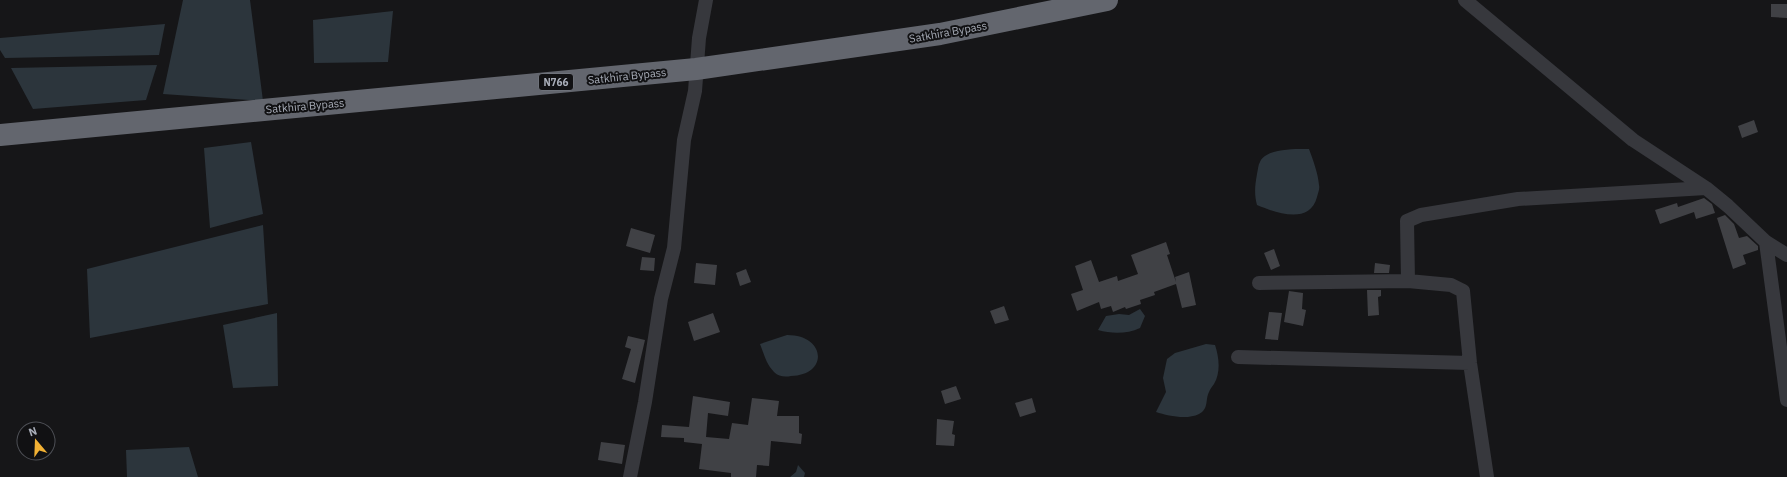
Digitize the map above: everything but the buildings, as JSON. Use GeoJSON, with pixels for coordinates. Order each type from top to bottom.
{"type":"FeatureCollection","features":[{"type":"Feature","properties":{"kind":"highway","name":"Satkhira Bypass"},"geometry":{"type":"LineString","coordinates":[[0,135],[696,69],[940,34],[1107,0]]}},
{"type":"Feature","properties":{"kind":"street"},"geometry":{"type":"LineString","coordinates":[[630,477],[645,402],[661,298],[674,248],[684,140],[695,91],[696,69],[706,0]]}},
{"type":"Feature","properties":{"kind":"street"},"geometry":{"type":"LineString","coordinates":[[1465,0],[1633,140],[1706,188],[1728,206],[1766,242],[1787,255]]}},
{"type":"Feature","properties":{"kind":"street"},"geometry":{"type":"LineString","coordinates":[[1408,281],[1407,221],[1421,215],[1518,199],[1706,188]]}},
{"type":"Feature","properties":{"kind":"street"},"geometry":{"type":"LineString","coordinates":[[1766,242],[1787,400]]}},
{"type":"Feature","properties":{"kind":"street"},"geometry":{"type":"LineString","coordinates":[[1260,284],[1408,281],[1451,285],[1463,292],[1470,363],[1487,477]]}},
{"type":"Feature","properties":{"kind":"street"},"geometry":{"type":"LineString","coordinates":[[1238,357],[1470,363]]}},
{"type":"Feature","properties":{"kind":"shaded area"},"geometry":{"type":"Polygon","coordinates":[[[183,0],[250,0],[263,101],[163,94],[183,0]]]}},
{"type":"Feature","properties":{"kind":"shaded area"},"geometry":{"type":"Polygon","coordinates":[[[393,11],[388,62],[314,63],[313,20],[393,11]]]}},
{"type":"Feature","properties":{"kind":"shaded area"},"geometry":{"type":"Polygon","coordinates":[[[165,24],[159,55],[5,58],[0,50],[0,38],[165,24]]]}},
{"type":"Feature","properties":{"kind":"shaded area"},"geometry":{"type":"Polygon","coordinates":[[[157,65],[146,100],[33,109],[11,68],[157,65]]]}},
{"type":"Feature","properties":{"kind":"shaded area"},"geometry":{"type":"Polygon","coordinates":[[[251,142],[263,214],[210,228],[204,148],[251,142]]]}},
{"type":"Feature","properties":{"kind":"shaded area"},"geometry":{"type":"Polygon","coordinates":[[[1309,149],[1319,186],[1319,191],[1313,206],[1300,214],[1292,214],[1273,211],[1257,205],[1255,193],[1256,182],[1259,165],[1263,157],[1282,150],[1309,149]]]}},
{"type":"Feature","properties":{"kind":"shaded area"},"geometry":{"type":"Polygon","coordinates":[[[263,225],[268,304],[90,338],[87,269],[263,225]]]}},
{"type":"Feature","properties":{"kind":"shaded area"},"geometry":{"type":"Polygon","coordinates":[[[1140,309],[1145,316],[1140,328],[1119,333],[1098,330],[1106,316],[1119,314],[1129,315],[1140,309]]]}},
{"type":"Feature","properties":{"kind":"shaded area"},"geometry":{"type":"Polygon","coordinates":[[[277,313],[278,386],[233,388],[223,325],[277,313]]]}},
{"type":"Feature","properties":{"kind":"shaded area"},"geometry":{"type":"Polygon","coordinates":[[[787,335],[800,337],[809,341],[815,348],[818,355],[817,363],[812,369],[803,374],[780,376],[771,369],[760,344],[787,335]]]}},
{"type":"Feature","properties":{"kind":"shaded area"},"geometry":{"type":"Polygon","coordinates":[[[1206,344],[1215,345],[1219,364],[1218,375],[1209,391],[1204,410],[1199,414],[1189,417],[1172,416],[1156,412],[1166,392],[1163,378],[1167,359],[1175,353],[1206,344]]]}},
{"type":"Feature","properties":{"kind":"shaded area"},"geometry":{"type":"Polygon","coordinates":[[[189,447],[198,477],[127,477],[126,450],[189,447]]]}},
{"type":"Feature","properties":{"kind":"shaded area"},"geometry":{"type":"Polygon","coordinates":[[[798,465],[805,473],[804,477],[790,477],[796,472],[798,465]]]}}]}
